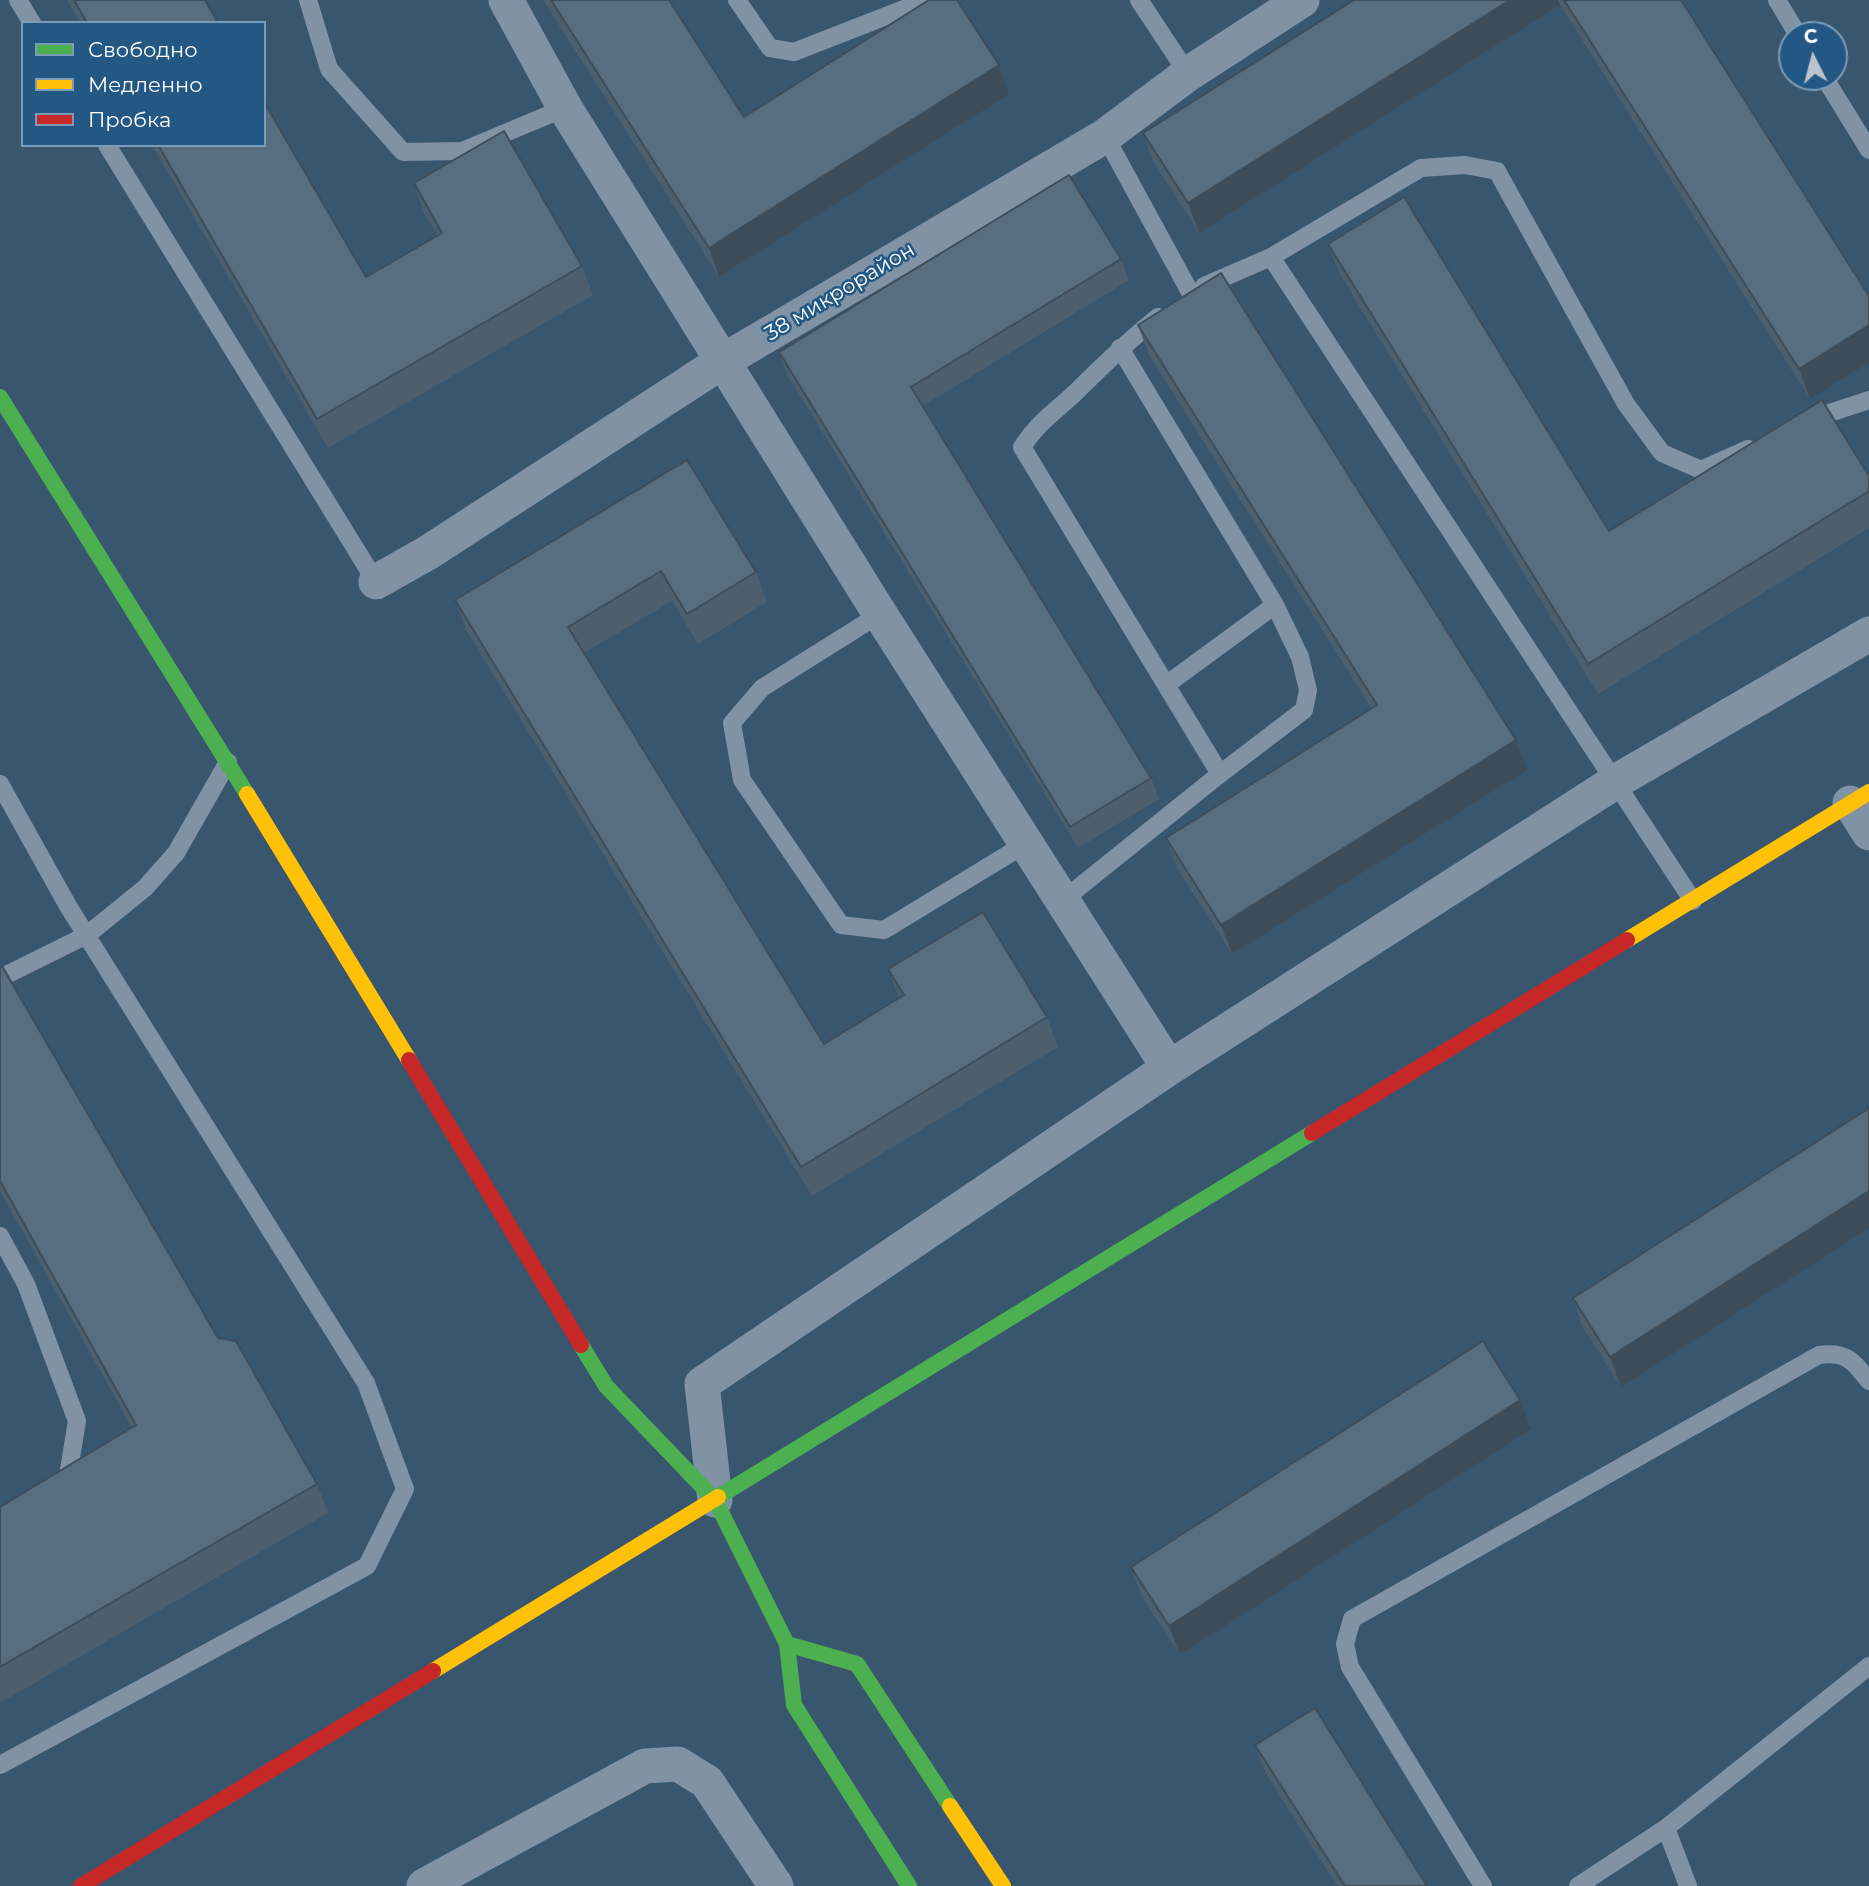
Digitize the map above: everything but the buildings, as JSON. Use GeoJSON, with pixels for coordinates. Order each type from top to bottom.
{"type":"FeatureCollection","features":[{"type":"Feature","properties":{"kind":"street"},"geometry":{"type":"LineString","coordinates":[[506,0],[565,108],[880,614],[1169,1068]]}},
{"type":"Feature","properties":{"kind":"street","name":"38 микрорайон"},"geometry":{"type":"LineString","coordinates":[[376,582],[429,552],[723,362],[1105,136],[1188,74],[1302,0]]}},
{"type":"Feature","properties":{"kind":"street"},"geometry":{"type":"LineString","coordinates":[[0,397],[228,762],[606,1386],[715,1500],[787,1644],[794,1705],[909,1886]]}},
{"type":"Feature","properties":{"kind":"street"},"geometry":{"type":"LineString","coordinates":[[715,1500],[702,1384],[1169,1068],[1615,782],[1865,645]]}},
{"type":"Feature","properties":{"kind":"street"},"geometry":{"type":"LineString","coordinates":[[81,1886],[1860,798],[1869,833]]}},
{"type":"Feature","properties":{"kind":"street"},"geometry":{"type":"LineString","coordinates":[[787,1644],[858,1664],[1003,1886]]}},
{"type":"Feature","properties":{"kind":"street"},"geometry":{"type":"LineString","coordinates":[[424,1886],[645,1766],[678,1764],[707,1782],[776,1886]]}},
{"type":"Feature","properties":{"kind":"lane"},"geometry":{"type":"LineString","coordinates":[[18,0],[31,21]]}},
{"type":"Feature","properties":{"kind":"lane"},"geometry":{"type":"LineString","coordinates":[[308,0],[329,69],[403,152],[462,151],[565,108]]}},
{"type":"Feature","properties":{"kind":"lane"},"geometry":{"type":"LineString","coordinates":[[737,0],[770,48],[794,52],[903,5],[927,0]]}},
{"type":"Feature","properties":{"kind":"lane"},"geometry":{"type":"LineString","coordinates":[[1139,0],[1188,74]]}},
{"type":"Feature","properties":{"kind":"lane"},"geometry":{"type":"LineString","coordinates":[[1777,0],[1790,21]]}},
{"type":"Feature","properties":{"kind":"lane"},"geometry":{"type":"LineString","coordinates":[[1833,91],[1869,150]]}},
{"type":"Feature","properties":{"kind":"lane"},"geometry":{"type":"LineString","coordinates":[[1105,136],[1180,300]]}},
{"type":"Feature","properties":{"kind":"lane"},"geometry":{"type":"LineString","coordinates":[[108,147],[376,582]]}},
{"type":"Feature","properties":{"kind":"lane"},"geometry":{"type":"LineString","coordinates":[[1220,774],[1022,447],[1035,426],[1074,393],[1119,348],[1180,300],[1271,257],[1421,168],[1465,165],[1497,171],[1626,404],[1662,453],[1701,470],[1766,441]]}},
{"type":"Feature","properties":{"kind":"lane"},"geometry":{"type":"LineString","coordinates":[[1271,257],[1693,901]]}},
{"type":"Feature","properties":{"kind":"lane"},"geometry":{"type":"LineString","coordinates":[[1063,900],[1304,710],[1308,690],[1300,657],[1275,605],[1119,348]]}},
{"type":"Feature","properties":{"kind":"lane"},"geometry":{"type":"LineString","coordinates":[[1788,430],[1812,418],[1869,400]]}},
{"type":"Feature","properties":{"kind":"lane"},"geometry":{"type":"LineString","coordinates":[[1166,685],[1275,605]]}},
{"type":"Feature","properties":{"kind":"lane"},"geometry":{"type":"LineString","coordinates":[[880,614],[762,688],[754,696],[732,723],[742,780],[841,925],[884,930],[1027,843]]}},
{"type":"Feature","properties":{"kind":"lane"},"geometry":{"type":"LineString","coordinates":[[0,978],[87,935],[145,888],[176,853],[228,762]]}},
{"type":"Feature","properties":{"kind":"lane"},"geometry":{"type":"LineString","coordinates":[[0,784],[87,935],[366,1383],[405,1489],[367,1566],[0,1765]]}},
{"type":"Feature","properties":{"kind":"lane"},"geometry":{"type":"LineString","coordinates":[[0,1236],[26,1284],[77,1421],[66,1489],[55,1495]]}},
{"type":"Feature","properties":{"kind":"lane"},"geometry":{"type":"LineString","coordinates":[[1483,1886],[1350,1667],[1345,1644],[1352,1619],[1819,1355],[1834,1353],[1852,1360],[1869,1381]]}},
{"type":"Feature","properties":{"kind":"lane"},"geometry":{"type":"LineString","coordinates":[[1578,1886],[1666,1828],[1869,1666]]}},
{"type":"Feature","properties":{"kind":"lane"},"geometry":{"type":"LineString","coordinates":[[1666,1828],[1688,1886]]}},
{"type":"Feature","properties":{"kind":"traffic: fast"},"geometry":{"type":"LineString","coordinates":[[0,397],[247,794]]}},
{"type":"Feature","properties":{"kind":"traffic: fast"},"geometry":{"type":"LineString","coordinates":[[718,1497],[1312,1133]]}},
{"type":"Feature","properties":{"kind":"traffic: fast"},"geometry":{"type":"LineString","coordinates":[[581,1345],[606,1386],[715,1500],[787,1644]]}},
{"type":"Feature","properties":{"kind":"traffic: fast"},"geometry":{"type":"LineString","coordinates":[[909,1886],[794,1705],[787,1644],[857,1664],[950,1806]]}},
{"type":"Feature","properties":{"kind":"traffic: slow"},"geometry":{"type":"LineString","coordinates":[[1627,940],[1869,792]]}},
{"type":"Feature","properties":{"kind":"traffic: slow"},"geometry":{"type":"LineString","coordinates":[[247,794],[409,1060]]}},
{"type":"Feature","properties":{"kind":"traffic: slow"},"geometry":{"type":"LineString","coordinates":[[433,1671],[718,1497]]}},
{"type":"Feature","properties":{"kind":"traffic: slow"},"geometry":{"type":"LineString","coordinates":[[950,1806],[1003,1886]]}},
{"type":"Feature","properties":{"kind":"traffic: jam"},"geometry":{"type":"LineString","coordinates":[[1312,1133],[1627,940]]}},
{"type":"Feature","properties":{"kind":"traffic: jam"},"geometry":{"type":"LineString","coordinates":[[409,1060],[581,1345]]}},
{"type":"Feature","properties":{"kind":"traffic: jam"},"geometry":{"type":"LineString","coordinates":[[81,1886],[433,1671]]}}]}
